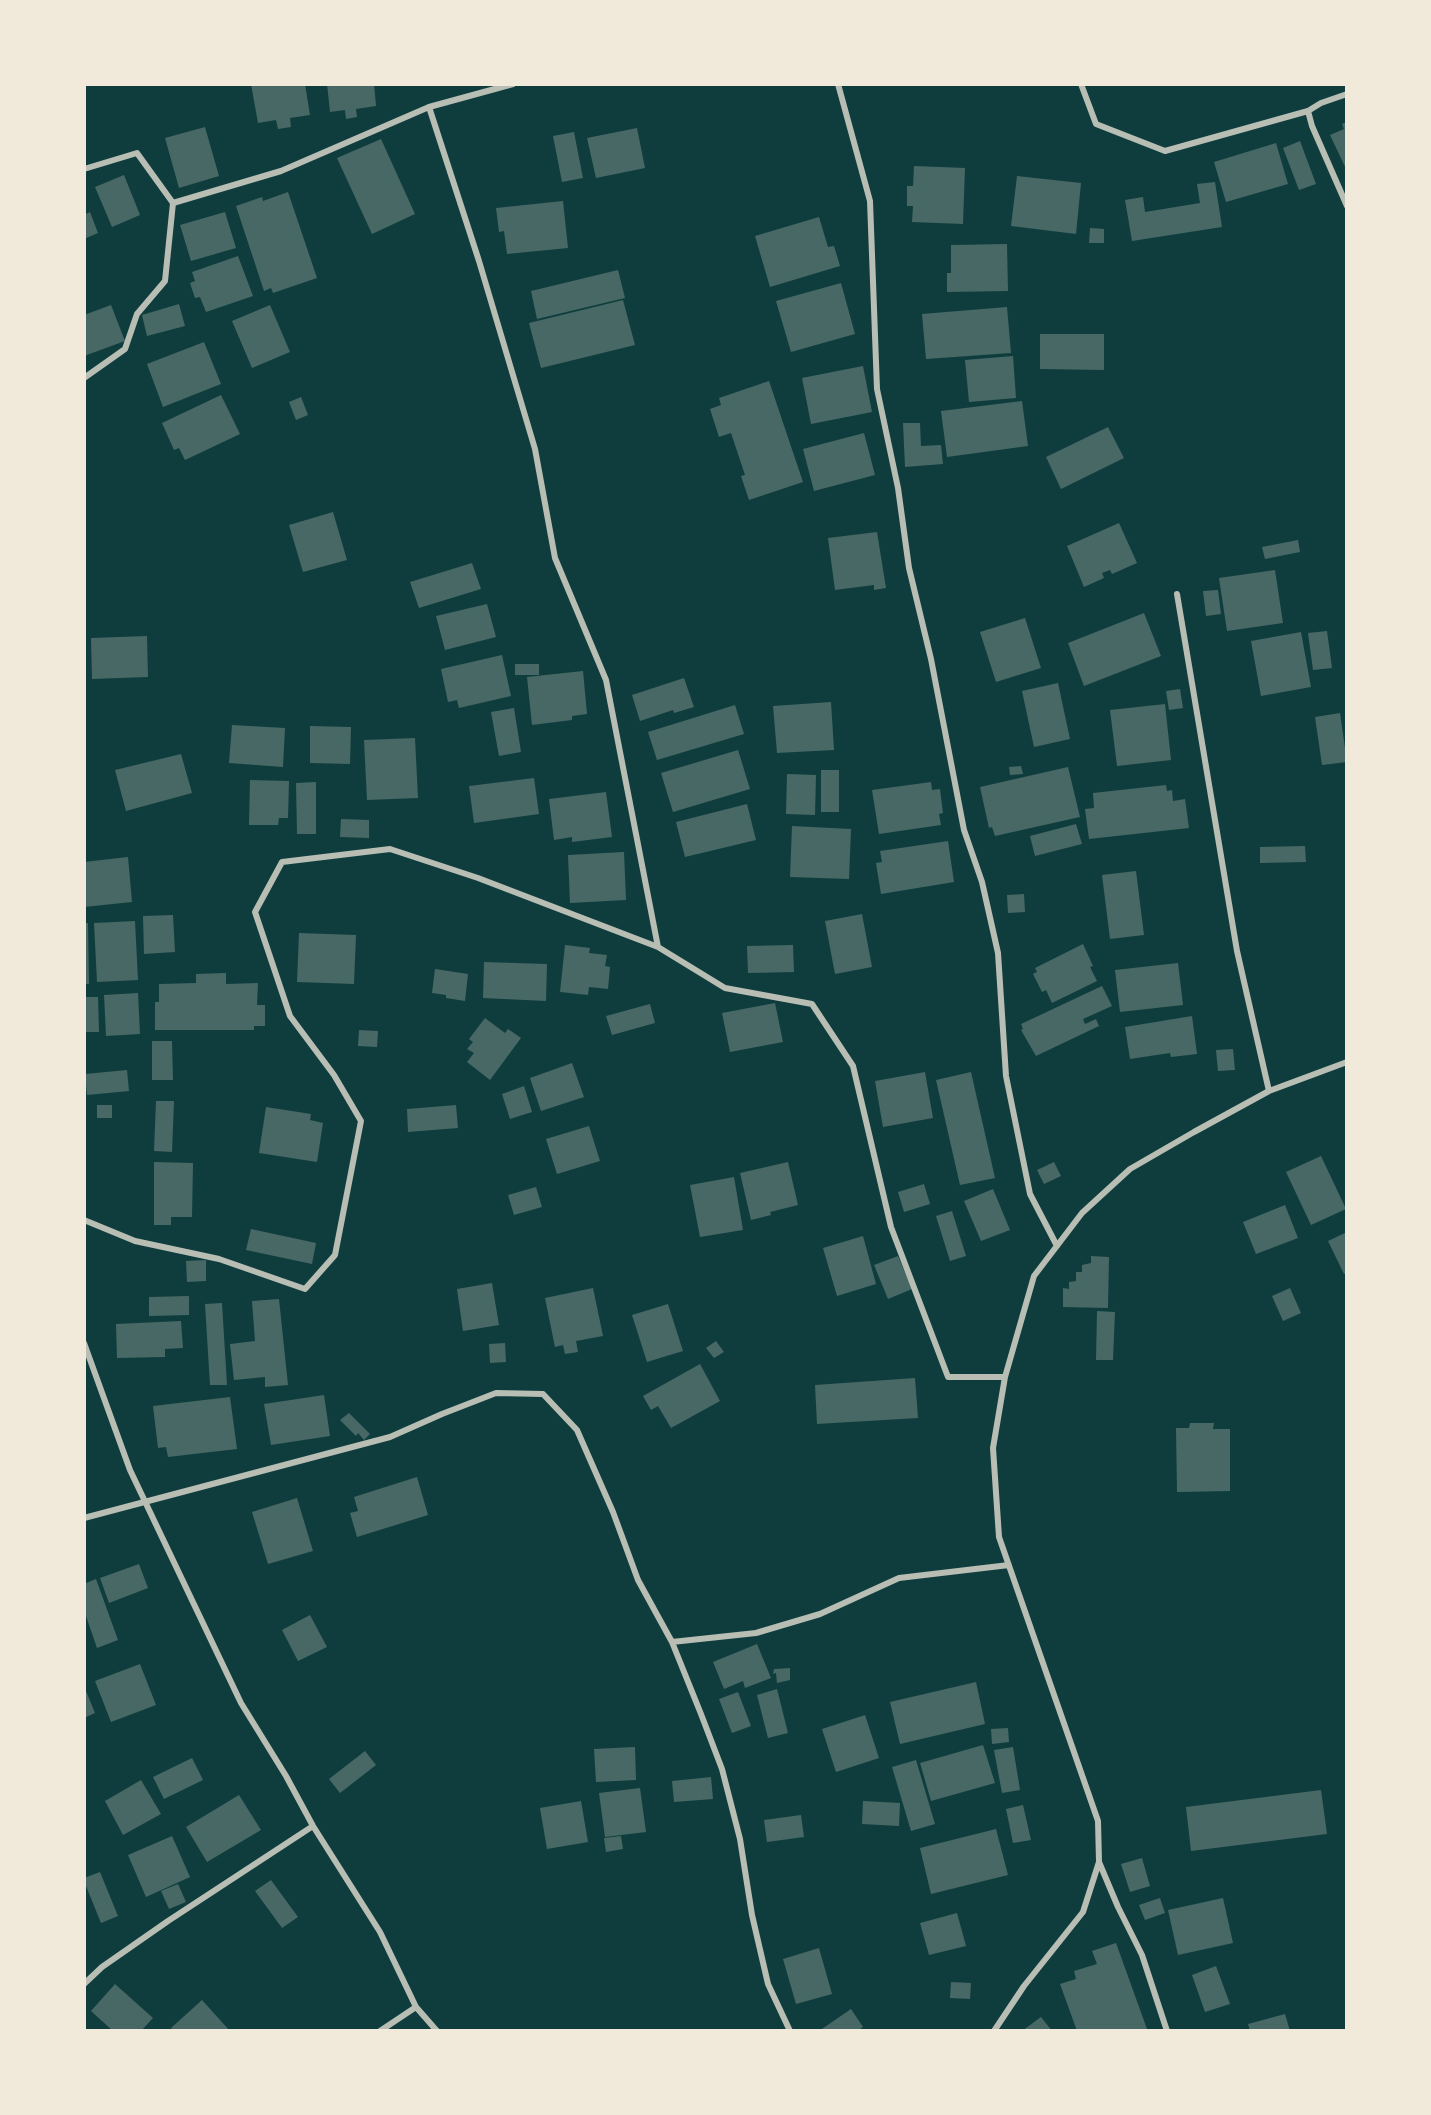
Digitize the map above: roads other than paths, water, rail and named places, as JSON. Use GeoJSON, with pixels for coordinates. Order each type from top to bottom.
{"type":"FeatureCollection","features":[{"type":"Feature","properties":{"kind":"street"},"geometry":{"type":"LineString","coordinates":[[173,203],[281,171],[429,107],[513,84]]}},
{"type":"Feature","properties":{"kind":"street"},"geometry":{"type":"LineString","coordinates":[[838,84],[870,201],[878,388],[898,488],[909,568],[931,659],[964,830],[982,882],[998,953],[1006,1076],[1030,1194],[1057,1246]]}},
{"type":"Feature","properties":{"kind":"street"},"geometry":{"type":"LineString","coordinates":[[1081,84],[1096,124],[1165,152],[1308,111],[1321,103],[1347,94]]}},
{"type":"Feature","properties":{"kind":"street"},"geometry":{"type":"LineString","coordinates":[[429,107],[479,261],[535,449],[555,558],[606,680],[658,947]]}},
{"type":"Feature","properties":{"kind":"street"},"geometry":{"type":"LineString","coordinates":[[1308,111],[1312,126],[1347,206]]}},
{"type":"Feature","properties":{"kind":"street"},"geometry":{"type":"LineString","coordinates":[[84,169],[137,153],[173,203],[165,281],[137,314],[125,349],[84,378]]}},
{"type":"Feature","properties":{"kind":"street"},"geometry":{"type":"LineString","coordinates":[[1177,594],[1237,951],[1269,1091]]}},
{"type":"Feature","properties":{"kind":"street"},"geometry":{"type":"LineString","coordinates":[[84,1220],[135,1241],[219,1259],[305,1289],[335,1255],[361,1121],[334,1075],[290,1016],[255,912],[282,862],[390,849],[478,878],[658,947],[725,988],[812,1004],[853,1066],[891,1227],[948,1377],[1005,1377]]}},
{"type":"Feature","properties":{"kind":"street"},"geometry":{"type":"LineString","coordinates":[[994,2031],[1024,1986],[1083,1912],[1099,1862],[1098,1821],[999,1537],[993,1448],[1005,1377],[1034,1276],[1082,1213],[1130,1170],[1269,1091],[1347,1062]]}},
{"type":"Feature","properties":{"kind":"street"},"geometry":{"type":"LineString","coordinates":[[84,1343],[130,1470],[241,1703],[286,1776],[313,1826],[381,1932],[416,2007],[437,2031]]}},
{"type":"Feature","properties":{"kind":"street"},"geometry":{"type":"LineString","coordinates":[[84,1518],[390,1437],[496,1393],[543,1394],[578,1430],[613,1512],[638,1580],[672,1642],[722,1769],[740,1839],[752,1915],[768,1984],[790,2031]]}},
{"type":"Feature","properties":{"kind":"street"},"geometry":{"type":"LineString","coordinates":[[672,1642],[756,1633],[820,1614],[899,1578],[1009,1565]]}},
{"type":"Feature","properties":{"kind":"street"},"geometry":{"type":"LineString","coordinates":[[84,1984],[102,1967],[168,1921],[313,1826]]}},
{"type":"Feature","properties":{"kind":"street"},"geometry":{"type":"LineString","coordinates":[[1099,1862],[1118,1907],[1142,1954],[1167,2031]]}},
{"type":"Feature","properties":{"kind":"street"},"geometry":{"type":"LineString","coordinates":[[380,2031],[416,2007]]}}]}
